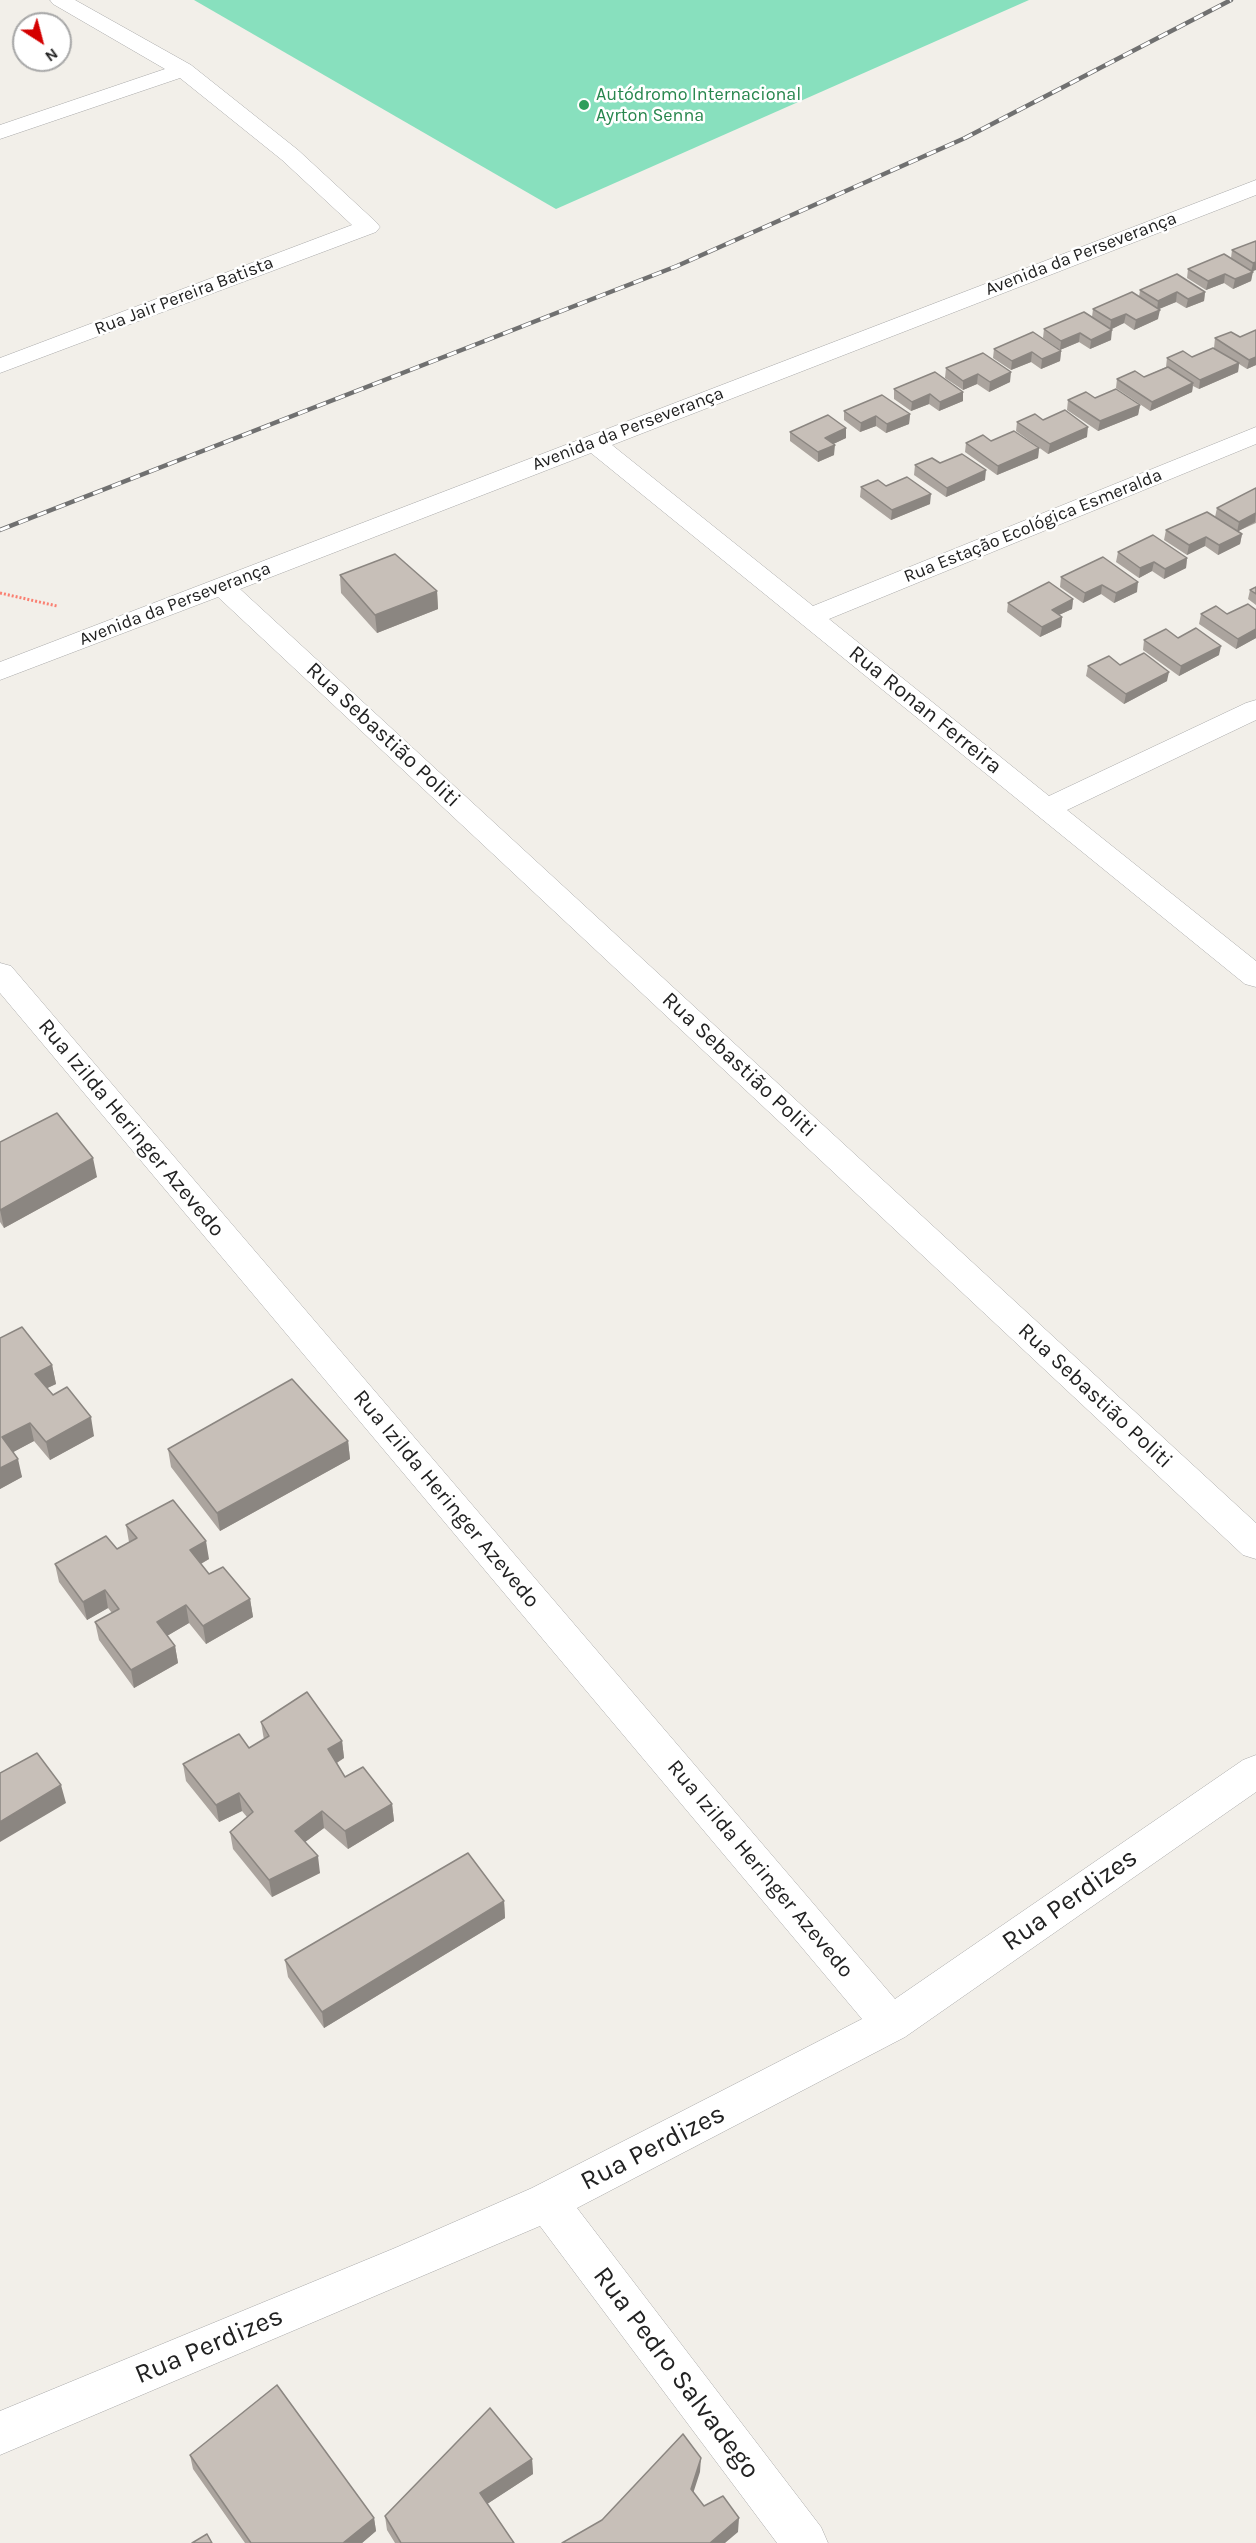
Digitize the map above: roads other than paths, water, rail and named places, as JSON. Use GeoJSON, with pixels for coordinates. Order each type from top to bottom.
{"type":"FeatureCollection","features":[{"type":"Feature","properties":{"kind":"street"},"geometry":{"type":"LineString","coordinates":[[60,0],[183,70]]}},
{"type":"Feature","properties":{"kind":"street"},"geometry":{"type":"LineString","coordinates":[[0,132],[183,70]]}},
{"type":"Feature","properties":{"kind":"street","name":"Rua Jair Pereira Batista"},"geometry":{"type":"LineString","coordinates":[[0,366],[368,227],[290,155],[183,70]]}},
{"type":"Feature","properties":{"kind":"street","name":"Avenida da Perseverança"},"geometry":{"type":"LineString","coordinates":[[0,672],[1256,187]]}},
{"type":"Feature","properties":{"kind":"street","name":"Rua Estação Ecológica Esmeralda"},"geometry":{"type":"LineString","coordinates":[[810,617],[1256,435]]}},
{"type":"Feature","properties":{"kind":"street","name":"Rua Ronan Ferreira"},"geometry":{"type":"LineString","coordinates":[[593,442],[1256,977]]}},
{"type":"Feature","properties":{"kind":"street","name":"Rua Sebastião Politi"},"geometry":{"type":"LineString","coordinates":[[222,586],[1256,1545]]}},
{"type":"Feature","properties":{"kind":"street"},"geometry":{"type":"LineString","coordinates":[[1047,808],[1256,709]]}},
{"type":"Feature","properties":{"kind":"street","name":"Rua Izilda Heringer Azevedo"},"geometry":{"type":"LineString","coordinates":[[0,973],[891,2025]]}},
{"type":"Feature","properties":{"kind":"street","name":"Rua Perdizes"},"geometry":{"type":"LineString","coordinates":[[0,2433],[410,2262],[547,2202],[891,2025],[1256,1771]]}},
{"type":"Feature","properties":{"kind":"street","name":"Rua Pedro Salvadego"},"geometry":{"type":"LineString","coordinates":[[547,2202],[805,2543]]}},
{"type":"Feature","properties":{"kind":"railway"},"geometry":{"type":"LineString","coordinates":[[0,530],[677,266],[965,138],[1231,0]]}},
{"type":"Feature","properties":{"kind":"place","name":"Autódromo Internacional Ayrton Senna"},"geometry":{"type":"Point","coordinates":[584,105]}}]}
